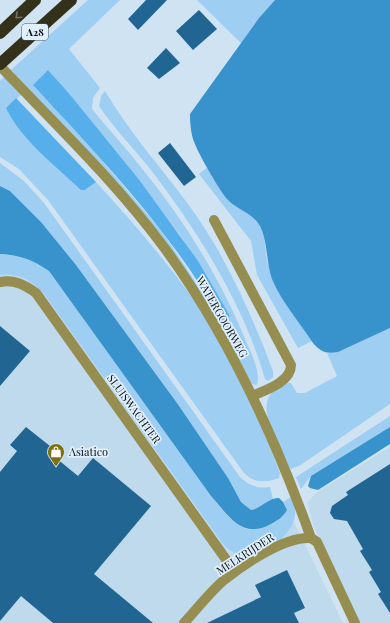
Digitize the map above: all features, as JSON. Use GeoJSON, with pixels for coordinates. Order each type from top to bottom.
{"type":"FeatureCollection","features":[{"type":"Feature","properties":{"kind":"highway","name":"A28"},"geometry":{"type":"LineString","coordinates":[[0,33],[35,0]]}},
{"type":"Feature","properties":{"kind":"highway","name":"A28"},"geometry":{"type":"LineString","coordinates":[[0,65],[71,0]]}},
{"type":"Feature","properties":{"kind":"street","name":"WATERGOORWEG"},"geometry":{"type":"LineString","coordinates":[[0,65],[112,184],[165,249],[208,315],[252,396],[288,476],[311,538],[317,542],[355,623]]}},
{"type":"Feature","properties":{"kind":"street"},"geometry":{"type":"LineString","coordinates":[[214,220],[291,365],[289,374],[283,380],[265,391],[252,396]]}},
{"type":"Feature","properties":{"kind":"street","name":"SLUISWACHTER"},"geometry":{"type":"LineString","coordinates":[[0,282],[9,280],[17,282],[36,293],[235,572]]}},
{"type":"Feature","properties":{"kind":"street","name":"MELKRIJDER"},"geometry":{"type":"LineString","coordinates":[[184,623],[207,597],[235,572],[283,543],[303,537],[311,538]]}},
{"type":"Feature","properties":{"kind":"shaded area"},"geometry":{"type":"Polygon","coordinates":[[[88,0],[120,0],[69,49],[100,88],[93,98],[92,109],[158,189],[201,252],[236,318],[253,357],[258,374],[257,385],[252,384],[213,314],[63,125],[11,70],[88,0]],[[48,70],[33,85],[92,149],[163,233],[224,325],[230,316],[180,235],[67,91],[48,70]]]}},
{"type":"Feature","properties":{"kind":"shaded area"},"geometry":{"type":"Polygon","coordinates":[[[197,0],[275,0],[259,18],[241,43],[197,0]]]}},
{"type":"Feature","properties":{"kind":"shaded area"},"geometry":{"type":"Polygon","coordinates":[[[275,0],[390,0],[390,328],[338,352],[324,352],[316,346],[286,304],[272,279],[263,232],[260,226],[253,218],[231,203],[224,195],[201,156],[192,133],[190,114],[259,18],[275,0]]]}},
{"type":"Feature","properties":{"kind":"shaded area"},"geometry":{"type":"Polygon","coordinates":[[[48,70],[67,91],[140,181],[198,261],[230,316],[224,325],[205,292],[160,229],[111,170],[33,85],[48,70]]]}},
{"type":"Feature","properties":{"kind":"shaded area"},"geometry":{"type":"Polygon","coordinates":[[[4,77],[21,95],[6,108],[85,190],[96,182],[169,266],[191,296],[218,338],[252,404],[280,473],[279,478],[269,481],[260,481],[252,479],[244,473],[48,200],[19,169],[0,157],[0,81],[4,77]]]}},
{"type":"Feature","properties":{"kind":"shaded area"},"geometry":{"type":"Polygon","coordinates":[[[105,91],[134,135],[188,204],[214,243],[236,284],[256,327],[273,371],[273,377],[268,381],[265,379],[245,323],[218,270],[169,194],[99,106],[101,96],[105,91]]]}},
{"type":"Feature","properties":{"kind":"shaded area"},"geometry":{"type":"Polygon","coordinates":[[[16,98],[96,182],[85,190],[81,190],[30,142],[13,120],[6,108],[16,98]]]}},
{"type":"Feature","properties":{"kind":"shaded area"},"geometry":{"type":"Polygon","coordinates":[[[0,163],[24,181],[44,203],[240,477],[254,486],[270,487],[273,499],[260,508],[251,510],[241,502],[228,479],[177,403],[76,265],[41,222],[10,191],[0,186],[0,163]]]}},
{"type":"Feature","properties":{"kind":"shaded area"},"geometry":{"type":"Polygon","coordinates":[[[208,167],[226,198],[254,218],[259,224],[264,235],[267,261],[273,280],[312,341],[298,348],[257,275],[251,241],[199,174],[208,167]]]}},
{"type":"Feature","properties":{"kind":"shaded area"},"geometry":{"type":"Polygon","coordinates":[[[0,186],[10,191],[41,222],[76,265],[177,403],[228,478],[241,502],[251,510],[275,498],[279,498],[287,510],[284,515],[271,524],[261,528],[252,529],[237,524],[230,518],[211,496],[49,271],[26,259],[0,254],[0,186]]]}},
{"type":"Feature","properties":{"kind":"shaded area"},"geometry":{"type":"Polygon","coordinates":[[[0,254],[26,259],[49,271],[211,496],[227,516],[234,522],[248,529],[256,530],[264,527],[287,510],[283,502],[291,497],[295,508],[295,515],[289,531],[283,538],[267,549],[249,555],[241,555],[236,553],[223,544],[45,295],[30,282],[20,276],[7,274],[0,275],[0,254]]]}},
{"type":"Feature","properties":{"kind":"shaded area"},"geometry":{"type":"Polygon","coordinates":[[[0,263],[38,274],[219,514],[291,516],[343,623],[0,623],[0,263]]]}},
{"type":"Feature","properties":{"kind":"shaded area"},"geometry":{"type":"Polygon","coordinates":[[[390,328],[390,404],[299,466],[290,469],[270,427],[267,415],[267,405],[270,395],[277,388],[289,383],[291,383],[297,393],[305,393],[337,376],[327,353],[338,352],[390,328]]]}},
{"type":"Feature","properties":{"kind":"shaded area"},"geometry":{"type":"Polygon","coordinates":[[[390,416],[390,427],[311,476],[301,489],[296,477],[390,416]]]}},
{"type":"Feature","properties":{"kind":"shaded area"},"geometry":{"type":"Polygon","coordinates":[[[390,427],[390,444],[318,490],[308,486],[311,476],[390,427]]]}},
{"type":"Feature","properties":{"kind":"shaded area"},"geometry":{"type":"Polygon","coordinates":[[[390,447],[390,623],[360,623],[314,527],[307,502],[319,491],[390,447]]]}},
{"type":"Feature","properties":{"kind":"building"},"geometry":{"type":"Polygon","coordinates":[[[146,0],[167,0],[138,30],[128,19],[146,0]]]}},
{"type":"Feature","properties":{"kind":"building"},"geometry":{"type":"Polygon","coordinates":[[[199,10],[217,29],[193,50],[176,31],[199,10]]]}},
{"type":"Feature","properties":{"kind":"building"},"geometry":{"type":"Polygon","coordinates":[[[166,48],[180,63],[159,79],[147,68],[166,48]]]}},
{"type":"Feature","properties":{"kind":"building"},"geometry":{"type":"Polygon","coordinates":[[[170,143],[196,177],[184,186],[158,153],[170,143]]]}},
{"type":"Feature","properties":{"kind":"building"},"geometry":{"type":"Polygon","coordinates":[[[0,326],[30,351],[0,386],[0,326]]]}},
{"type":"Feature","properties":{"kind":"building"},"geometry":{"type":"Polygon","coordinates":[[[26,427],[60,454],[56,458],[78,476],[93,458],[151,506],[94,574],[153,623],[53,623],[21,596],[0,621],[0,472],[17,451],[10,445],[26,427]]]}},
{"type":"Feature","properties":{"kind":"building"},"geometry":{"type":"Polygon","coordinates":[[[390,464],[390,613],[378,594],[381,592],[369,572],[372,570],[360,551],[363,549],[347,521],[334,519],[330,513],[332,506],[348,495],[346,492],[390,464]]]}},
{"type":"Feature","properties":{"kind":"building"},"geometry":{"type":"Polygon","coordinates":[[[287,570],[305,608],[294,613],[299,623],[207,623],[261,597],[255,585],[287,570]]]}},
{"type":"Feature","properties":{"kind":"place","name":"Asiatico"},"geometry":{"type":"Point","coordinates":[56,467]}}]}
